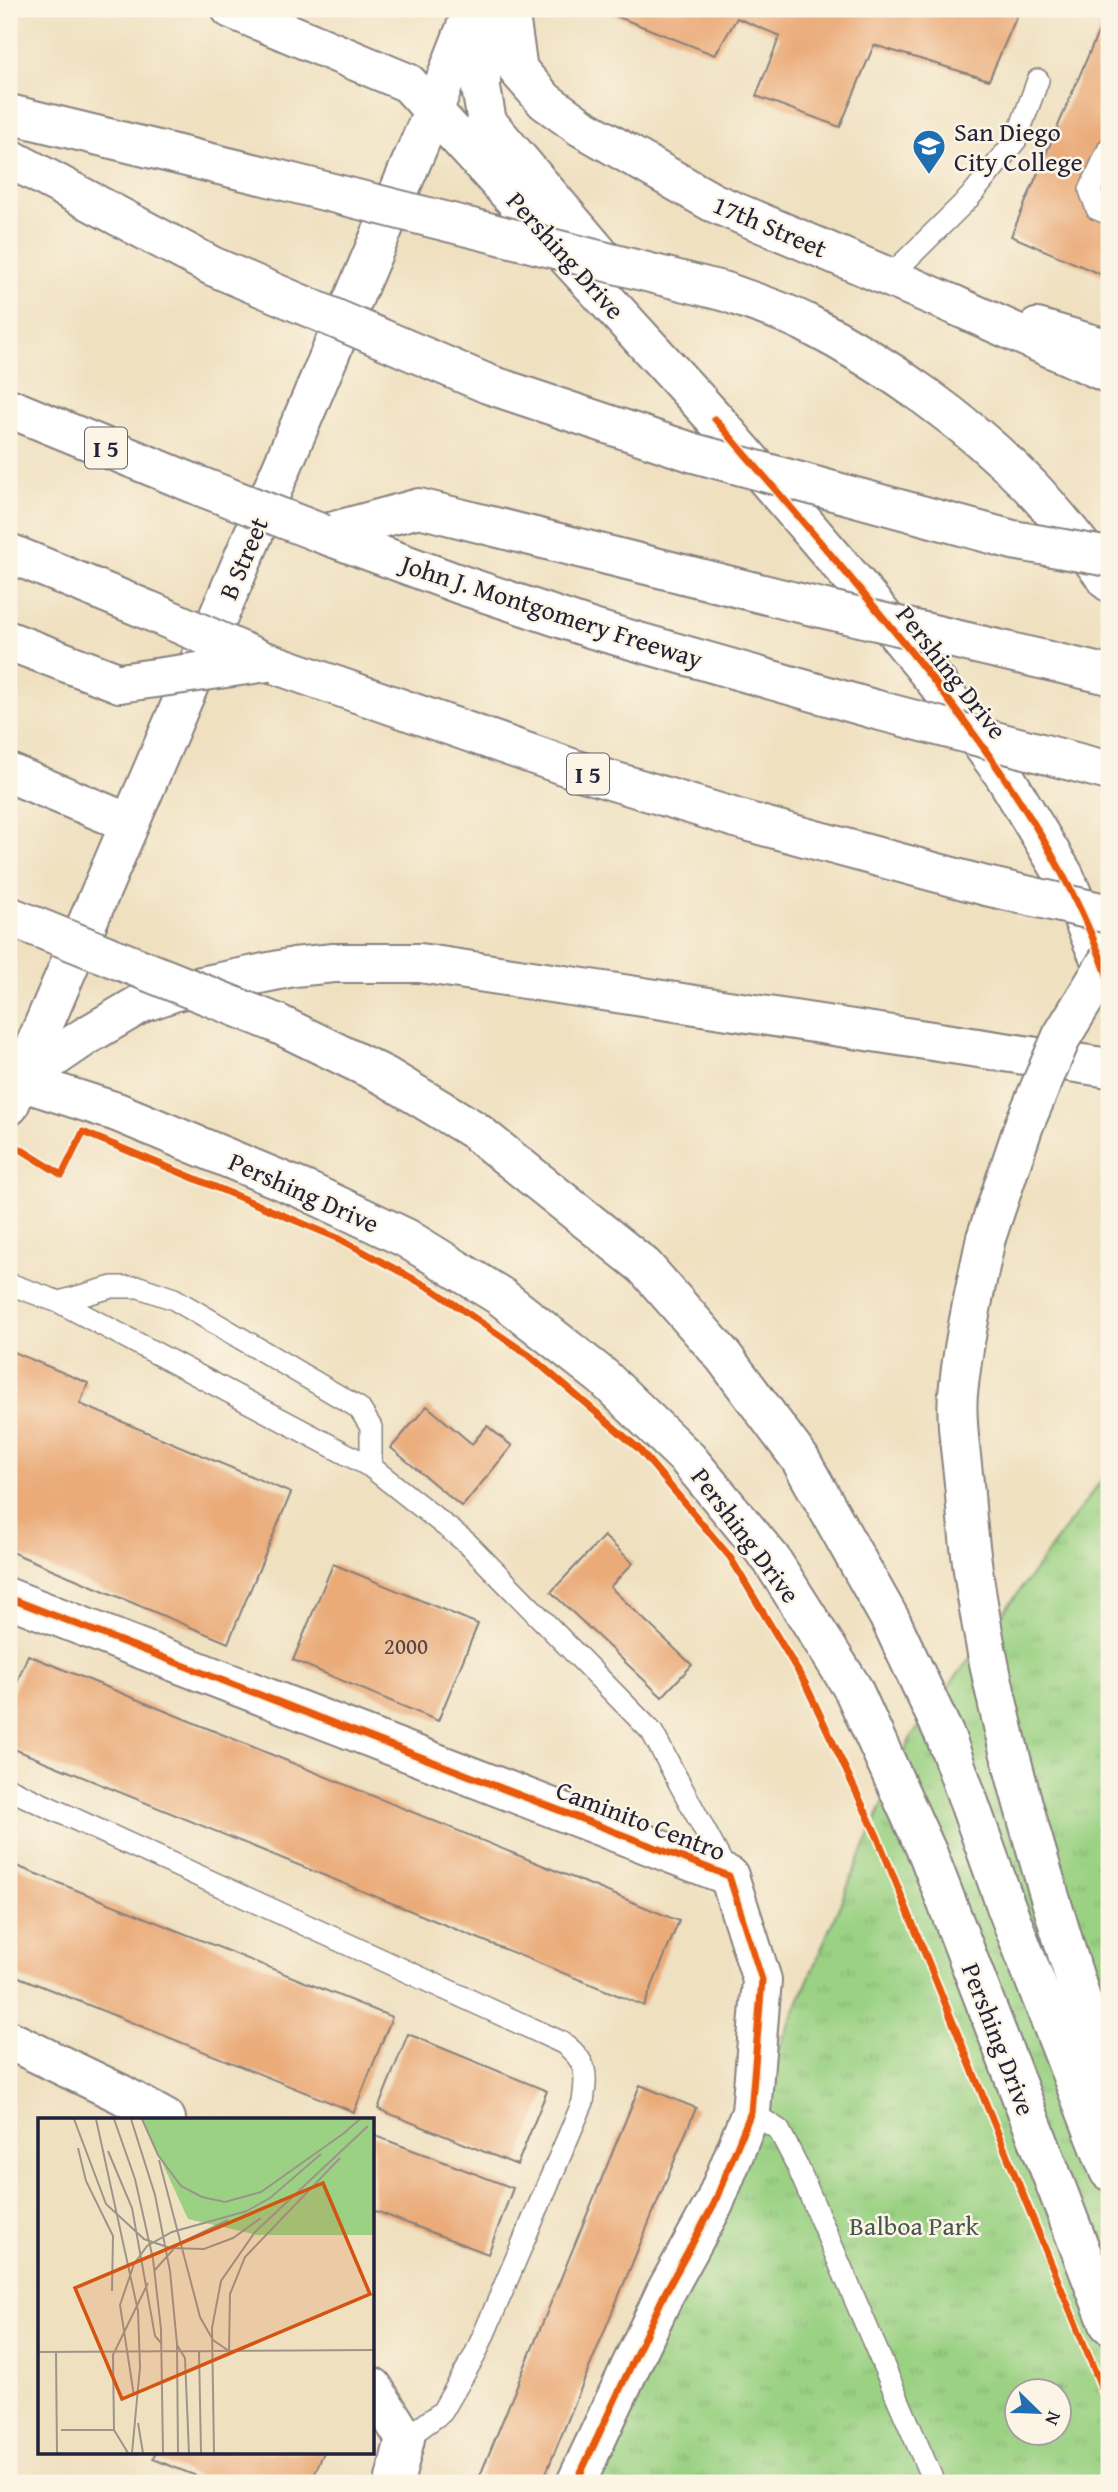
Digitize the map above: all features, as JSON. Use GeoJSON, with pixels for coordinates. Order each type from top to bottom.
{"type":"FeatureCollection","features":[{"type":"Feature","properties":{"kind":"main road"},"geometry":{"type":"LineString","coordinates":[[231,9],[408,83],[433,109]]}},
{"type":"Feature","properties":{"kind":"main road","name":"B Street"},"geometry":{"type":"LineString","coordinates":[[12,1088],[129,823],[473,9]]}},
{"type":"Feature","properties":{"kind":"main road"},"geometry":{"type":"LineString","coordinates":[[490,9],[481,72],[487,122],[671,339],[715,419]]}},
{"type":"Feature","properties":{"kind":"main road","name":"17th Street"},"geometry":{"type":"LineString","coordinates":[[509,9],[518,70],[545,101],[581,127],[712,202],[952,304],[1109,349]]}},
{"type":"Feature","properties":{"kind":"main road","name":"Pershing Drive"},"geometry":{"type":"LineString","coordinates":[[433,109],[715,419],[860,588],[940,688],[1004,775],[1064,876],[1109,980]]}},
{"type":"Feature","properties":{"kind":"main road"},"geometry":{"type":"LineString","coordinates":[[9,114],[726,292],[804,322],[873,360],[931,401],[1028,485],[1066,526],[1109,582]]}},
{"type":"Feature","properties":{"kind":"main road"},"geometry":{"type":"LineString","coordinates":[[9,158],[212,266],[488,383],[708,457],[1013,540],[1109,557]]}},
{"type":"Feature","properties":{"kind":"main road"},"geometry":{"type":"LineString","coordinates":[[952,304],[1109,374]]}},
{"type":"Feature","properties":{"kind":"main road","name":"John J. Montgomery Freeway"},"geometry":{"type":"LineString","coordinates":[[9,408],[323,534],[593,629],[877,710],[1109,771]]}},
{"type":"Feature","properties":{"kind":"main road"},"geometry":{"type":"LineString","coordinates":[[323,534],[419,508],[791,601],[1109,675]]}},
{"type":"Feature","properties":{"kind":"main road","name":"I 5"},"geometry":{"type":"LineString","coordinates":[[9,553],[268,662],[580,771],[914,869],[1109,914]]}},
{"type":"Feature","properties":{"kind":"main road"},"geometry":{"type":"LineString","coordinates":[[9,641],[120,683],[268,662]]}},
{"type":"Feature","properties":{"kind":"main road"},"geometry":{"type":"LineString","coordinates":[[9,773],[129,823]]}},
{"type":"Feature","properties":{"kind":"main road"},"geometry":{"type":"LineString","coordinates":[[9,916],[276,1023],[385,1076],[474,1130],[644,1266],[724,1357],[800,1459],[891,1621],[946,1738],[1007,1909],[1109,2171]]}},
{"type":"Feature","properties":{"kind":"main road"},"geometry":{"type":"LineString","coordinates":[[1109,959],[1062,1036],[1024,1125],[986,1238],[969,1318],[958,1397],[967,1527],[983,1643],[1010,1757],[1109,2091]]}},
{"type":"Feature","properties":{"kind":"main road"},"geometry":{"type":"LineString","coordinates":[[12,1088],[86,1036],[142,1003],[176,991],[294,967],[334,962],[420,963],[1109,1068]]}},
{"type":"Feature","properties":{"kind":"main road","name":"Pershing Drive"},"geometry":{"type":"LineString","coordinates":[[12,1088],[117,1112],[309,1192],[406,1238],[500,1296],[542,1328],[603,1377],[688,1459],[771,1559],[853,1689],[928,1854],[1109,2324]]}},
{"type":"Feature","properties":{"kind":"main road","name":"Caminito Centro"},"geometry":{"type":"LineString","coordinates":[[10,1604],[729,1876],[762,1980],[751,2112],[713,2204],[665,2293],[576,2483]]}},
{"type":"Feature","properties":{"kind":"main road"},"geometry":{"type":"LineString","coordinates":[[9,2040],[164,2118]]}},
{"type":"Feature","properties":{"kind":"main road"},"geometry":{"type":"LineString","coordinates":[[374,2389],[405,2439],[394,2483]]}},
{"type":"Feature","properties":{"kind":"lane"},"geometry":{"type":"LineString","coordinates":[[890,277],[970,197],[1016,140],[1038,80]]}},
{"type":"Feature","properties":{"kind":"lane"},"geometry":{"type":"LineString","coordinates":[[1109,148],[1090,190],[1097,209],[1109,214]]}},
{"type":"Feature","properties":{"kind":"lane"},"geometry":{"type":"LineString","coordinates":[[9,1284],[59,1302],[372,1467],[467,1543],[652,1732],[729,1876]]}},
{"type":"Feature","properties":{"kind":"lane"},"geometry":{"type":"LineString","coordinates":[[59,1302],[113,1287],[139,1287],[174,1299],[359,1408],[372,1427],[372,1467]]}},
{"type":"Feature","properties":{"kind":"lane"},"geometry":{"type":"LineString","coordinates":[[9,1790],[564,2043],[580,2056],[586,2076],[583,2102],[475,2355],[442,2412],[405,2439]]}},
{"type":"Feature","properties":{"kind":"lane"},"geometry":{"type":"LineString","coordinates":[[751,2112],[779,2130],[797,2165],[934,2483]]}},
{"type":"Feature","properties":{"kind":"green space","name":"Balboa Park"},"geometry":{"type":"Polygon","coordinates":[[[1109,1470],[1109,2483],[595,2483],[910,1739],[1109,1470]]]}},
{"type":"Feature","properties":{"kind":"building"},"geometry":{"type":"Polygon","coordinates":[[[598,9],[1020,9],[989,80],[874,45],[840,127],[756,96],[780,36],[737,18],[715,55],[598,9]]]}},
{"type":"Feature","properties":{"kind":"building"},"geometry":{"type":"Polygon","coordinates":[[[1109,9],[1109,278],[1011,236],[1109,9]]]}},
{"type":"Feature","properties":{"kind":"building"},"geometry":{"type":"Polygon","coordinates":[[[11,1351],[88,1383],[80,1404],[291,1493],[228,1643],[9,1551],[11,1351]]]}},
{"type":"Feature","properties":{"kind":"building"},"geometry":{"type":"Polygon","coordinates":[[[427,1406],[472,1444],[487,1426],[512,1446],[462,1507],[391,1448],[427,1406]]]}},
{"type":"Feature","properties":{"kind":"building"},"geometry":{"type":"Polygon","coordinates":[[[604,1536],[633,1563],[610,1587],[692,1665],[662,1697],[551,1592],[604,1536]]]}},
{"type":"Feature","properties":{"kind":"building"},"geometry":{"type":"Polygon","coordinates":[[[333,1564],[478,1624],[438,1721],[293,1660],[333,1564]]]}},
{"type":"Feature","properties":{"kind":"building"},"geometry":{"type":"Polygon","coordinates":[[[28,1655],[679,1921],[644,2006],[9,1747],[9,1702],[28,1655]]]}},
{"type":"Feature","properties":{"kind":"building"},"geometry":{"type":"Polygon","coordinates":[[[9,1863],[392,2017],[354,2112],[9,1973],[9,1863]]]}},
{"type":"Feature","properties":{"kind":"building"},"geometry":{"type":"Polygon","coordinates":[[[408,2034],[547,2091],[517,2165],[378,2109],[408,2034]]]}},
{"type":"Feature","properties":{"kind":"building"},"geometry":{"type":"Polygon","coordinates":[[[640,2085],[696,2108],[542,2483],[477,2483],[640,2085]]]}},
{"type":"Feature","properties":{"kind":"building"},"geometry":{"type":"Polygon","coordinates":[[[374,2135],[513,2188],[488,2254],[374,2210],[374,2135]]]}},
{"type":"Feature","properties":{"kind":"building"},"geometry":{"type":"Polygon","coordinates":[[[155,2454],[323,2454],[311,2483],[214,2483],[153,2459],[155,2454]]]}},
{"type":"Feature","properties":{"kind":"cycle path"},"geometry":{"type":"LineString","coordinates":[[715,419],[880,614],[993,761],[1021,802],[1070,889],[1109,980]]}},
{"type":"Feature","properties":{"kind":"cycle path"},"geometry":{"type":"LineString","coordinates":[[9,1142],[62,1175],[83,1132],[340,1239],[432,1289],[530,1356],[639,1449],[730,1557],[805,1683],[877,1836],[1109,2406]]}},
{"type":"Feature","properties":{"kind":"cycle path"},"geometry":{"type":"LineString","coordinates":[[9,1598],[729,1876],[762,1980],[751,2112],[714,2204],[665,2293],[576,2483]]}},
{"type":"Feature","properties":{"kind":"place","name":"San Diego City College"},"geometry":{"type":"Point","coordinates":[929,176]}}]}
